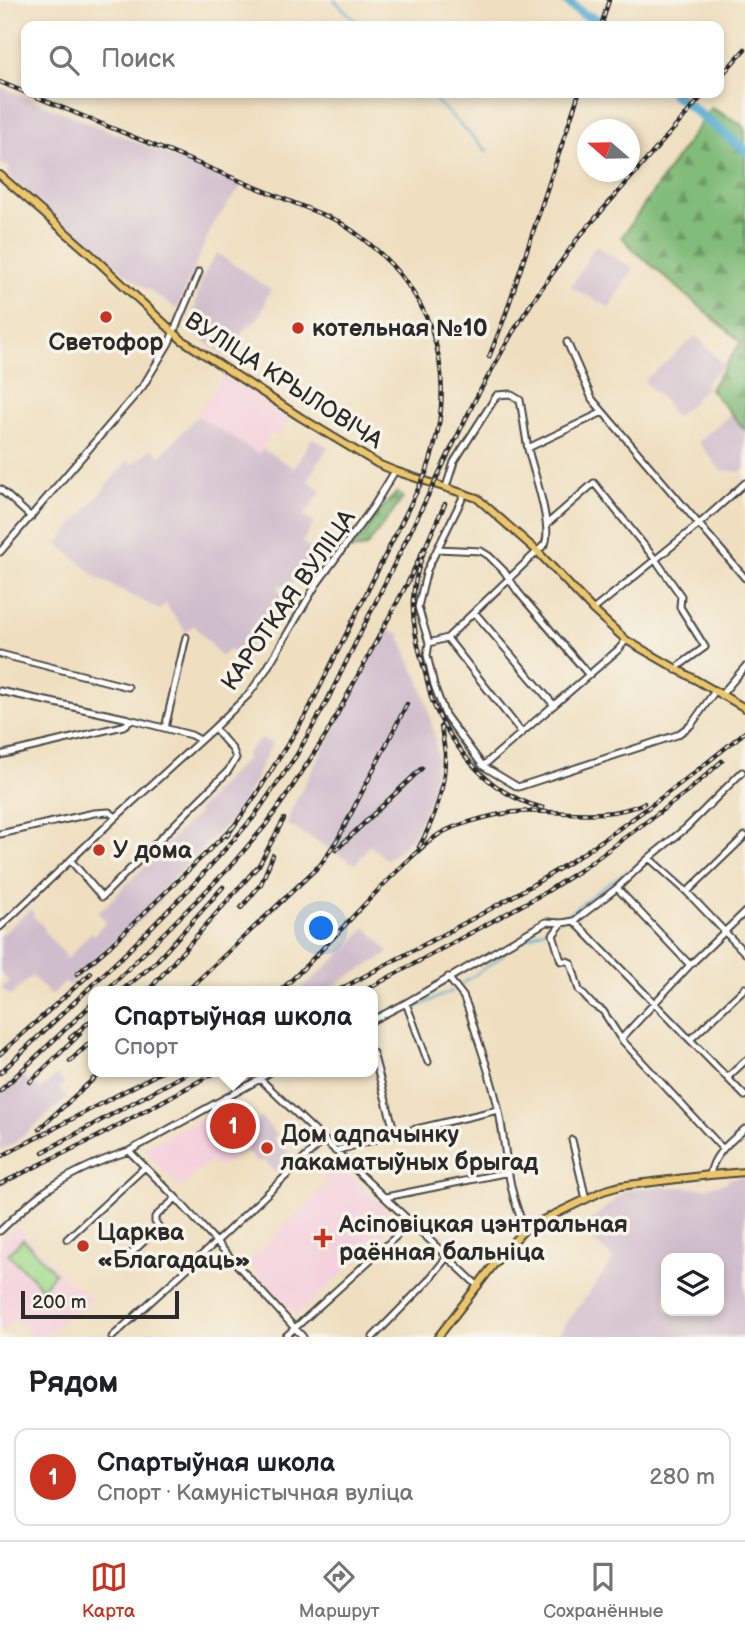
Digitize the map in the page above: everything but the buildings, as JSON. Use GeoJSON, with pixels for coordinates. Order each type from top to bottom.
{"type":"FeatureCollection","features":[{"type":"Feature","properties":{"kind":"main road","name":"ВУЛІЦА КРЫЛОВІЧА"},"geometry":{"type":"LineString","coordinates":[[0,175],[78,243],[173,333],[300,417],[378,464],[477,498],[537,551],[593,610],[626,640],[745,708]]}},
{"type":"Feature","properties":{"kind":"main road"},"geometry":{"type":"LineString","coordinates":[[438,1337],[502,1254],[526,1228],[603,1191],[620,1186],[745,1172]]}},
{"type":"Feature","properties":{"kind":"street"},"geometry":{"type":"LineString","coordinates":[[0,552],[143,386],[173,333],[199,272]]}},
{"type":"Feature","properties":{"kind":"street"},"geometry":{"type":"LineString","coordinates":[[567,342],[592,399],[745,578]]}},
{"type":"Feature","properties":{"kind":"street"},"geometry":{"type":"LineString","coordinates":[[429,643],[447,638],[547,539],[547,524],[528,448],[520,400],[510,394],[497,395],[454,462],[446,487]]}},
{"type":"Feature","properties":{"kind":"street"},"geometry":{"type":"LineString","coordinates":[[528,448],[603,412]]}},
{"type":"Feature","properties":{"kind":"street","name":"КАРОТКАЯ ВУЛІЦА"},"geometry":{"type":"LineString","coordinates":[[0,927],[249,694],[316,585],[373,507],[395,471]]}},
{"type":"Feature","properties":{"kind":"street"},"geometry":{"type":"LineString","coordinates":[[547,524],[594,483],[681,596],[680,607],[705,646],[676,670]]}},
{"type":"Feature","properties":{"kind":"street"},"geometry":{"type":"LineString","coordinates":[[593,610],[745,483]]}},
{"type":"Feature","properties":{"kind":"street"},"geometry":{"type":"LineString","coordinates":[[0,489],[31,517]]}},
{"type":"Feature","properties":{"kind":"street"},"geometry":{"type":"LineString","coordinates":[[465,493],[427,570],[418,607],[429,643],[427,655],[434,685],[445,715],[484,766],[518,787],[677,735],[691,725],[745,667]]}},
{"type":"Feature","properties":{"kind":"street"},"geometry":{"type":"LineString","coordinates":[[437,549],[481,551],[489,556],[588,674]]}},
{"type":"Feature","properties":{"kind":"street"},"geometry":{"type":"LineString","coordinates":[[475,613],[553,704]]}},
{"type":"Feature","properties":{"kind":"street"},"geometry":{"type":"LineString","coordinates":[[165,728],[186,637]]}},
{"type":"Feature","properties":{"kind":"street"},"geometry":{"type":"LineString","coordinates":[[447,638],[522,733]]}},
{"type":"Feature","properties":{"kind":"street"},"geometry":{"type":"LineString","coordinates":[[484,766],[626,640]]}},
{"type":"Feature","properties":{"kind":"street"},"geometry":{"type":"LineString","coordinates":[[0,654],[128,687]]}},
{"type":"Feature","properties":{"kind":"street"},"geometry":{"type":"LineString","coordinates":[[0,691],[130,719],[191,735],[200,740]]}},
{"type":"Feature","properties":{"kind":"street"},"geometry":{"type":"LineString","coordinates":[[0,755],[123,726],[130,719]]}},
{"type":"Feature","properties":{"kind":"street"},"geometry":{"type":"LineString","coordinates":[[71,861],[102,897],[229,771],[236,758],[233,750],[214,728]]}},
{"type":"Feature","properties":{"kind":"street"},"geometry":{"type":"LineString","coordinates":[[378,1017],[546,922],[575,921],[686,828],[742,772]]}},
{"type":"Feature","properties":{"kind":"street"},"geometry":{"type":"LineString","coordinates":[[0,834],[94,813],[109,812],[117,817]]}},
{"type":"Feature","properties":{"kind":"street"},"geometry":{"type":"LineString","coordinates":[[687,892],[745,836]]}},
{"type":"Feature","properties":{"kind":"street"},"geometry":{"type":"LineString","coordinates":[[649,858],[687,892],[745,953]]}},
{"type":"Feature","properties":{"kind":"street"},"geometry":{"type":"LineString","coordinates":[[617,888],[690,965]]}},
{"type":"Feature","properties":{"kind":"street"},"geometry":{"type":"LineString","coordinates":[[621,1039],[690,965],[745,912]]}},
{"type":"Feature","properties":{"kind":"street"},"geometry":{"type":"LineString","coordinates":[[575,921],[745,1096]]}},
{"type":"Feature","properties":{"kind":"street"},"geometry":{"type":"LineString","coordinates":[[562,923],[553,935],[561,961],[572,963],[579,990],[603,1011],[621,1039],[722,1148]]}},
{"type":"Feature","properties":{"kind":"street"},"geometry":{"type":"LineString","coordinates":[[448,977],[463,996],[468,1008],[498,1110],[509,1172],[521,1219],[526,1228]]}},
{"type":"Feature","properties":{"kind":"street"},"geometry":{"type":"LineString","coordinates":[[691,1039],[745,988]]}},
{"type":"Feature","properties":{"kind":"street"},"geometry":{"type":"LineString","coordinates":[[406,1003],[428,1062]]}},
{"type":"Feature","properties":{"kind":"street"},"geometry":{"type":"LineString","coordinates":[[728,1077],[745,1061]]}},
{"type":"Feature","properties":{"kind":"street"},"geometry":{"type":"LineString","coordinates":[[378,1071],[396,1134]]}},
{"type":"Feature","properties":{"kind":"street"},"geometry":{"type":"LineString","coordinates":[[0,1231],[41,1194],[74,1174],[129,1150],[263,1077]]}},
{"type":"Feature","properties":{"kind":"street"},"geometry":{"type":"LineString","coordinates":[[260,1079],[478,1286]]}},
{"type":"Feature","properties":{"kind":"street"},"geometry":{"type":"LineString","coordinates":[[335,1151],[498,1110]]}},
{"type":"Feature","properties":{"kind":"street"},"geometry":{"type":"LineString","coordinates":[[710,1175],[712,1164],[722,1148],[745,1129]]}},
{"type":"Feature","properties":{"kind":"street"},"geometry":{"type":"LineString","coordinates":[[112,1337],[324,1140]]}},
{"type":"Feature","properties":{"kind":"street"},"geometry":{"type":"LineString","coordinates":[[572,1140],[586,1199]]}},
{"type":"Feature","properties":{"kind":"street"},"geometry":{"type":"LineString","coordinates":[[129,1150],[303,1337]]}},
{"type":"Feature","properties":{"kind":"street"},"geometry":{"type":"LineString","coordinates":[[67,1238],[145,1167]]}},
{"type":"Feature","properties":{"kind":"street"},"geometry":{"type":"LineString","coordinates":[[386,1197],[509,1172]]}},
{"type":"Feature","properties":{"kind":"street"},"geometry":{"type":"LineString","coordinates":[[120,1264],[159,1227],[155,1217],[176,1198]]}},
{"type":"Feature","properties":{"kind":"street"},"geometry":{"type":"LineString","coordinates":[[285,1337],[412,1223]]}},
{"type":"Feature","properties":{"kind":"street"},"geometry":{"type":"LineString","coordinates":[[373,1337],[427,1282],[447,1256]]}},
{"type":"Feature","properties":{"kind":"shaded area"},"geometry":{"type":"Polygon","coordinates":[[[0,87],[21,96],[21,98],[27,98],[242,185],[212,226],[177,309],[103,256],[7,175],[10,168],[0,163],[0,87]]]}},
{"type":"Feature","properties":{"kind":"shaded area"},"geometry":{"type":"Polygon","coordinates":[[[595,246],[633,268],[610,308],[571,287],[595,246]]]}},
{"type":"Feature","properties":{"kind":"shaded area"},"geometry":{"type":"Polygon","coordinates":[[[217,253],[271,290],[257,319],[243,330],[228,357],[189,330],[202,278],[217,253]]]}},
{"type":"Feature","properties":{"kind":"shaded area"},"geometry":{"type":"Polygon","coordinates":[[[696,336],[724,365],[704,383],[707,387],[696,400],[675,417],[668,410],[668,405],[644,381],[696,336]]]}},
{"type":"Feature","properties":{"kind":"shaded area"},"geometry":{"type":"Polygon","coordinates":[[[224,375],[289,418],[279,438],[270,434],[259,455],[197,416],[224,375]]]}},
{"type":"Feature","properties":{"kind":"shaded area"},"geometry":{"type":"Polygon","coordinates":[[[736,410],[745,420],[745,468],[740,472],[721,470],[698,442],[736,410]]]}},
{"type":"Feature","properties":{"kind":"shaded area"},"geometry":{"type":"Polygon","coordinates":[[[197,416],[258,454],[263,449],[294,468],[312,438],[328,447],[308,480],[321,492],[304,515],[314,523],[302,543],[316,553],[286,588],[281,584],[277,588],[289,602],[278,620],[271,618],[241,656],[229,650],[221,657],[194,625],[186,632],[165,603],[160,610],[98,578],[58,544],[128,460],[132,464],[152,448],[160,457],[197,416]]]}},
{"type":"Feature","properties":{"kind":"shaded area"},"geometry":{"type":"Polygon","coordinates":[[[386,630],[399,633],[426,700],[437,758],[432,795],[412,838],[391,857],[386,859],[369,845],[357,863],[353,863],[287,824],[291,810],[386,630]]]}},
{"type":"Feature","properties":{"kind":"shaded area"},"geometry":{"type":"Polygon","coordinates":[[[261,739],[272,743],[239,810],[158,894],[162,899],[117,943],[69,985],[66,982],[52,995],[32,976],[10,996],[2,988],[9,981],[0,972],[0,936],[30,909],[67,959],[91,932],[94,935],[106,921],[98,913],[198,813],[211,795],[248,757],[245,754],[261,739]]]}},
{"type":"Feature","properties":{"kind":"shaded area"},"geometry":{"type":"Polygon","coordinates":[[[366,927],[390,953],[333,986],[304,986],[338,957],[337,955],[366,927]]]}},
{"type":"Feature","properties":{"kind":"shaded area"},"geometry":{"type":"Polygon","coordinates":[[[21,1073],[40,1090],[57,1075],[65,1084],[59,1088],[67,1098],[11,1146],[0,1150],[0,1093],[21,1073]]]}},
{"type":"Feature","properties":{"kind":"shaded area"},"geometry":{"type":"Polygon","coordinates":[[[236,1101],[255,1136],[247,1150],[218,1168],[210,1161],[180,1188],[143,1148],[236,1101]]]}},
{"type":"Feature","properties":{"kind":"shaded area"},"geometry":{"type":"Polygon","coordinates":[[[261,1117],[277,1135],[273,1139],[292,1156],[275,1172],[265,1161],[255,1161],[244,1146],[254,1136],[250,1127],[261,1117]]]}},
{"type":"Feature","properties":{"kind":"shaded area","name":"Асіповіцкая цэнтральная раённая бальніца"},"geometry":{"type":"Polygon","coordinates":[[[338,1162],[397,1224],[379,1239],[375,1236],[367,1245],[370,1249],[296,1316],[248,1262],[326,1186],[322,1179],[338,1162]]]}},
{"type":"Feature","properties":{"kind":"shaded area"},"geometry":{"type":"Polygon","coordinates":[[[745,1177],[745,1337],[556,1337],[614,1259],[580,1229],[627,1190],[657,1187],[708,1188],[726,1183],[731,1178],[745,1177]]]}},
{"type":"Feature","properties":{"kind":"shaded area"},"geometry":{"type":"Polygon","coordinates":[[[15,1225],[61,1273],[93,1301],[77,1316],[73,1312],[45,1337],[32,1337],[15,1319],[0,1333],[0,1240],[15,1225]]]}},
{"type":"Feature","properties":{"kind":"green space"},"geometry":{"type":"Polygon","coordinates":[[[711,108],[745,128],[745,430],[710,389],[741,342],[622,237],[711,108]]]}},
{"type":"Feature","properties":{"kind":"green space"},"geometry":{"type":"Polygon","coordinates":[[[397,492],[403,498],[366,547],[350,550],[359,538],[364,537],[375,516],[397,492]]]}},
{"type":"Feature","properties":{"kind":"green space"},"geometry":{"type":"Polygon","coordinates":[[[23,1239],[55,1273],[42,1288],[8,1254],[23,1239]]]}},
{"type":"Feature","properties":{"kind":"waterway"},"geometry":{"type":"LineString","coordinates":[[334,0],[356,21]]}},
{"type":"Feature","properties":{"kind":"waterway"},"geometry":{"type":"LineString","coordinates":[[565,0],[583,14],[600,21]]}},
{"type":"Feature","properties":{"kind":"waterway"},"geometry":{"type":"LineString","coordinates":[[433,98],[487,151]]}},
{"type":"Feature","properties":{"kind":"waterway"},"geometry":{"type":"LineString","coordinates":[[679,98],[745,150]]}},
{"type":"Feature","properties":{"kind":"waterway"},"geometry":{"type":"LineString","coordinates":[[560,920],[628,871]]}},
{"type":"Feature","properties":{"kind":"waterway"},"geometry":{"type":"LineString","coordinates":[[460,985],[502,956],[506,950],[549,927]]}},
{"type":"Feature","properties":{"kind":"waterway"},"geometry":{"type":"LineString","coordinates":[[412,1013],[417,1007],[452,991]]}},
{"type":"Feature","properties":{"kind":"railway"},"geometry":{"type":"LineString","coordinates":[[603,21],[609,0]]}},
{"type":"Feature","properties":{"kind":"railway"},"geometry":{"type":"LineString","coordinates":[[724,72],[745,49]]}},
{"type":"Feature","properties":{"kind":"railway"},"geometry":{"type":"LineString","coordinates":[[0,82],[21,91]]}},
{"type":"Feature","properties":{"kind":"railway"},"geometry":{"type":"LineString","coordinates":[[39,98],[338,221],[370,245],[397,271],[417,299],[432,330],[440,363],[442,398],[437,434],[426,473],[307,713],[269,774]]}},
{"type":"Feature","properties":{"kind":"railway"},"geometry":{"type":"LineString","coordinates":[[489,357],[577,98]]}},
{"type":"Feature","properties":{"kind":"railway"},"geometry":{"type":"LineString","coordinates":[[91,986],[194,884],[253,818],[296,756],[325,705],[476,398],[513,332],[578,238],[701,98]]}},
{"type":"Feature","properties":{"kind":"railway"},"geometry":{"type":"LineString","coordinates":[[445,504],[420,563],[413,600],[416,635],[432,700],[452,738],[480,772],[515,798],[543,808]]}},
{"type":"Feature","properties":{"kind":"railway"},"geometry":{"type":"LineString","coordinates":[[111,986],[229,868],[265,826],[326,735],[424,548]]}},
{"type":"Feature","properties":{"kind":"railway"},"geometry":{"type":"LineString","coordinates":[[192,986],[321,864],[339,837],[407,704]]}},
{"type":"Feature","properties":{"kind":"railway"},"geometry":{"type":"LineString","coordinates":[[419,847],[435,813],[441,790],[445,765],[441,726]]}},
{"type":"Feature","properties":{"kind":"railway"},"geometry":{"type":"LineString","coordinates":[[346,986],[570,862],[659,799],[745,732]]}},
{"type":"Feature","properties":{"kind":"railway"},"geometry":{"type":"LineString","coordinates":[[373,986],[546,892],[582,869],[687,792],[722,761]]}},
{"type":"Feature","properties":{"kind":"railway"},"geometry":{"type":"LineString","coordinates":[[227,836],[274,766]]}},
{"type":"Feature","properties":{"kind":"railway"},"geometry":{"type":"LineString","coordinates":[[336,850],[422,768]]}},
{"type":"Feature","properties":{"kind":"railway"},"geometry":{"type":"LineString","coordinates":[[285,986],[392,876],[424,845],[445,831],[477,820],[514,812],[608,813],[644,803]]}},
{"type":"Feature","properties":{"kind":"railway"},"geometry":{"type":"LineString","coordinates":[[152,986],[259,865],[284,819]]}},
{"type":"Feature","properties":{"kind":"railway"},"geometry":{"type":"LineString","coordinates":[[77,974],[110,946],[233,827]]}},
{"type":"Feature","properties":{"kind":"railway"},"geometry":{"type":"LineString","coordinates":[[241,908],[261,884],[273,855]]}},
{"type":"Feature","properties":{"kind":"railway"},"geometry":{"type":"LineString","coordinates":[[127,986],[154,964],[223,887]]}},
{"type":"Feature","properties":{"kind":"railway"},"geometry":{"type":"LineString","coordinates":[[0,1054],[91,973]]}},
{"type":"Feature","properties":{"kind":"railway"},"geometry":{"type":"LineString","coordinates":[[0,1073],[88,989]]}},
{"type":"Feature","properties":{"kind":"railway"},"geometry":{"type":"LineString","coordinates":[[0,1091],[88,1008]]}},
{"type":"Feature","properties":{"kind":"railway"},"geometry":{"type":"LineString","coordinates":[[70,1038],[88,1023]]}},
{"type":"Feature","properties":{"kind":"railway"},"geometry":{"type":"LineString","coordinates":[[30,1082],[80,1034]]}},
{"type":"Feature","properties":{"kind":"railway"},"geometry":{"type":"LineString","coordinates":[[70,1061],[88,1045]]}},
{"type":"Feature","properties":{"kind":"railway"},"geometry":{"type":"LineString","coordinates":[[39,1129],[96,1077]]}},
{"type":"Feature","properties":{"kind":"railway"},"geometry":{"type":"LineString","coordinates":[[0,1157],[152,1077]]}},
{"type":"Feature","properties":{"kind":"railway"},"geometry":{"type":"LineString","coordinates":[[43,1152],[180,1077]]}},
{"type":"Feature","properties":{"kind":"railway"},"geometry":{"type":"LineString","coordinates":[[0,1184],[97,1137],[207,1077]]}},
{"type":"Feature","properties":{"kind":"place","name":"Светофор"},"geometry":{"type":"Point","coordinates":[106,317]}},
{"type":"Feature","properties":{"kind":"place","name":"котельная №10"},"geometry":{"type":"Point","coordinates":[298,328]}},
{"type":"Feature","properties":{"kind":"place","name":"У дома"},"geometry":{"type":"Point","coordinates":[99,850]}},
{"type":"Feature","properties":{"kind":"place","name":"Спартыўная школа"},"geometry":{"type":"Point","coordinates":[233,1126]}},
{"type":"Feature","properties":{"kind":"place","name":"Дом адпачынку лакаматыўных брыгад"},"geometry":{"type":"Point","coordinates":[267,1148]}},
{"type":"Feature","properties":{"kind":"place","name":"Асіповіцкая цэнтральная раённая бальніца"},"geometry":{"type":"Point","coordinates":[323,1238]}},
{"type":"Feature","properties":{"kind":"place","name":"Царква «Благадаць»"},"geometry":{"type":"Point","coordinates":[83,1246]}}]}
